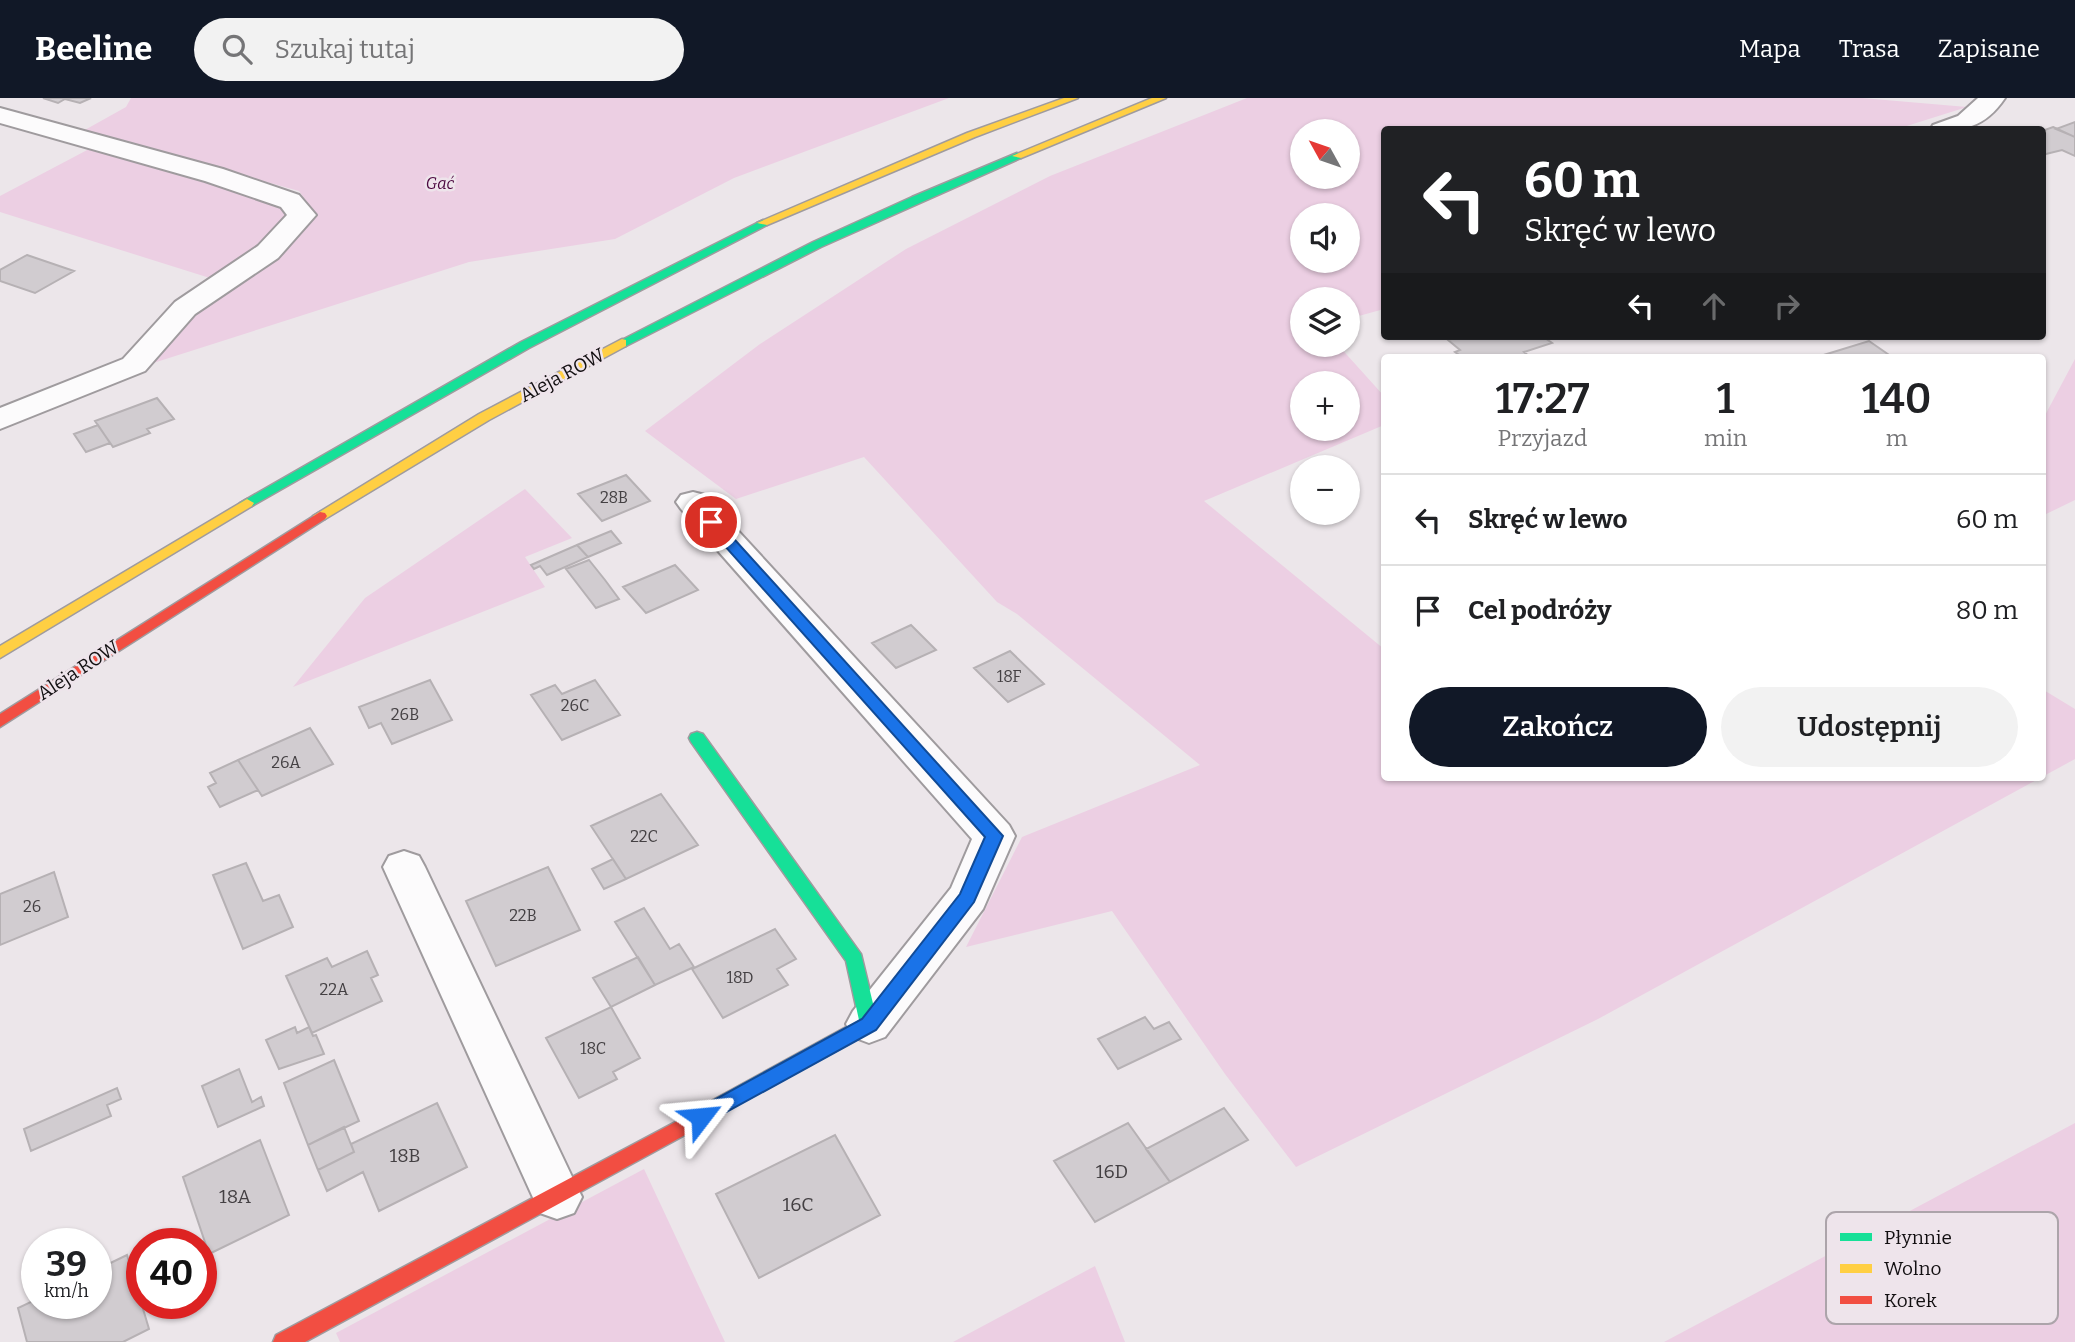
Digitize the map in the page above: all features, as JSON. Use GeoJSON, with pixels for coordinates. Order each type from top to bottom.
{"type":"FeatureCollection","features":[{"type":"Feature","properties":{"kind":"main road"},"geometry":{"type":"LineString","coordinates":[[0,653],[306,467],[537,338],[754,227],[971,135],[1073,98]]}},
{"type":"Feature","properties":{"kind":"main road","name":"Aleja ROW"},"geometry":{"type":"LineString","coordinates":[[0,721],[267,548],[484,417],[758,271],[914,198],[1161,98]]}},
{"type":"Feature","properties":{"kind":"main road"},"geometry":{"type":"LineString","coordinates":[[284,1342],[557,1197],[869,1024],[855,959],[697,738]]}},
{"type":"Feature","properties":{"kind":"street"},"geometry":{"type":"LineString","coordinates":[[1953,126],[1967,121],[1993,98]]}},
{"type":"Feature","properties":{"kind":"street"},"geometry":{"type":"LineString","coordinates":[[0,115],[227,179],[290,201],[302,215],[268,252],[185,308],[134,365],[0,419]]}},
{"type":"Feature","properties":{"kind":"street"},"geometry":{"type":"LineString","coordinates":[[693,502],[994,836],[968,897],[869,1024]]}},
{"type":"Feature","properties":{"kind":"street"},"geometry":{"type":"LineString","coordinates":[[404,867],[557,1197]]}},
{"type":"Feature","properties":{"kind":"green space","name":"Gać"},"geometry":{"type":"Polygon","coordinates":[[[131,98],[949,98],[734,178],[615,239],[469,262],[147,365],[175,330],[304,229],[312,210],[299,191],[83,131],[126,107],[131,98]]]}},
{"type":"Feature","properties":{"kind":"green space"},"geometry":{"type":"Polygon","coordinates":[[[1247,98],[1862,98],[1967,107],[1907,126],[1381,126],[1381,310],[1360,316],[1360,287],[1290,287],[1290,357],[1349,357],[1381,393],[1381,426],[1360,435],[1360,371],[1290,371],[1290,441],[1346,441],[1313,455],[1290,455],[1290,465],[1204,501],[1381,647],[1381,781],[2035,781],[1598,1019],[1296,1167],[1225,1074],[1112,911],[966,947],[1022,837],[1200,765],[1017,614],[997,602],[864,457],[736,499],[645,431],[760,344],[906,249],[1050,176],[1247,98]]]}},
{"type":"Feature","properties":{"kind":"green space"},"geometry":{"type":"Polygon","coordinates":[[[91,148],[274,201],[291,218],[266,244],[213,279],[0,212],[0,196],[91,148]]]}},
{"type":"Feature","properties":{"kind":"green space"},"geometry":{"type":"Polygon","coordinates":[[[2075,359],[2075,500],[2046,514],[2046,413],[2075,359]]]}},
{"type":"Feature","properties":{"kind":"green space"},"geometry":{"type":"Polygon","coordinates":[[[525,489],[572,538],[525,557],[545,587],[293,687],[365,598],[525,489]]]}},
{"type":"Feature","properties":{"kind":"green space"},"geometry":{"type":"Polygon","coordinates":[[[2046,691],[2075,709],[2075,759],[2046,775],[2046,691]]]}},
{"type":"Feature","properties":{"kind":"green space"},"geometry":{"type":"Polygon","coordinates":[[[2075,1123],[2075,1342],[1664,1342],[1826,1256],[1826,1324],[2058,1324],[2058,1212],[1908,1212],[2075,1123]]]}},
{"type":"Feature","properties":{"kind":"green space"},"geometry":{"type":"Polygon","coordinates":[[[644,1169],[725,1342],[340,1342],[336,1333],[644,1169]]]}},
{"type":"Feature","properties":{"kind":"green space"},"geometry":{"type":"Polygon","coordinates":[[[1095,1266],[1125,1342],[953,1342],[1095,1266]]]}},
{"type":"Feature","properties":{"kind":"building"},"geometry":{"type":"Polygon","coordinates":[[[43,98],[91,98],[80,103],[65,99],[58,103],[43,98]]]}},
{"type":"Feature","properties":{"kind":"building"},"geometry":{"type":"Polygon","coordinates":[[[2075,122],[2075,137],[2056,129],[2075,122]]]}},
{"type":"Feature","properties":{"kind":"building"},"geometry":{"type":"Polygon","coordinates":[[[2053,127],[2075,137],[2075,156],[2062,150],[2046,154],[2046,130],[2053,127]]]}},
{"type":"Feature","properties":{"kind":"building"},"geometry":{"type":"Polygon","coordinates":[[[27,255],[74,271],[35,293],[0,281],[0,270],[27,255]]]}},
{"type":"Feature","properties":{"kind":"building"},"geometry":{"type":"Polygon","coordinates":[[[1448,340],[1548,340],[1552,343],[1524,352],[1526,354],[1455,352],[1460,350],[1448,340]]]}},
{"type":"Feature","properties":{"kind":"building"},"geometry":{"type":"Polygon","coordinates":[[[1869,341],[1888,354],[1827,354],[1869,341]]]}},
{"type":"Feature","properties":{"kind":"building"},"geometry":{"type":"Polygon","coordinates":[[[157,398],[174,419],[147,429],[150,433],[113,447],[95,421],[157,398]]]}},
{"type":"Feature","properties":{"kind":"building"},"geometry":{"type":"Polygon","coordinates":[[[98,425],[110,443],[86,452],[74,434],[98,425]]]}},
{"type":"Feature","properties":{"kind":"building"},"geometry":{"type":"Polygon","coordinates":[[[626,475],[650,501],[602,521],[578,494],[626,475]]]}},
{"type":"Feature","properties":{"kind":"building"},"geometry":{"type":"Polygon","coordinates":[[[611,531],[621,543],[588,557],[577,545],[611,531]]]}},
{"type":"Feature","properties":{"kind":"building"},"geometry":{"type":"Polygon","coordinates":[[[577,545],[588,557],[547,575],[540,566],[534,569],[531,565],[577,545]]]}},
{"type":"Feature","properties":{"kind":"building"},"geometry":{"type":"Polygon","coordinates":[[[589,560],[619,599],[596,608],[566,569],[589,560]]]}},
{"type":"Feature","properties":{"kind":"building"},"geometry":{"type":"Polygon","coordinates":[[[675,565],[698,590],[646,613],[623,587],[675,565]]]}},
{"type":"Feature","properties":{"kind":"building"},"geometry":{"type":"Polygon","coordinates":[[[911,625],[936,650],[896,668],[872,643],[911,625]]]}},
{"type":"Feature","properties":{"kind":"building"},"geometry":{"type":"Polygon","coordinates":[[[1010,651],[1044,684],[1008,702],[974,668],[1010,651]]]}},
{"type":"Feature","properties":{"kind":"building"},"geometry":{"type":"Polygon","coordinates":[[[430,680],[452,720],[392,744],[381,723],[369,728],[359,707],[430,680]]]}},
{"type":"Feature","properties":{"kind":"building"},"geometry":{"type":"Polygon","coordinates":[[[595,680],[620,715],[562,740],[531,695],[555,685],[562,694],[595,680]]]}},
{"type":"Feature","properties":{"kind":"building"},"geometry":{"type":"Polygon","coordinates":[[[310,728],[333,764],[262,796],[238,760],[310,728]]]}},
{"type":"Feature","properties":{"kind":"building"},"geometry":{"type":"Polygon","coordinates":[[[238,760],[258,790],[220,807],[208,787],[216,783],[210,773],[238,760]]]}},
{"type":"Feature","properties":{"kind":"building"},"geometry":{"type":"Polygon","coordinates":[[[661,794],[698,845],[626,879],[591,826],[661,794]]]}},
{"type":"Feature","properties":{"kind":"building"},"geometry":{"type":"Polygon","coordinates":[[[613,859],[626,879],[604,889],[592,869],[613,859]]]}},
{"type":"Feature","properties":{"kind":"building"},"geometry":{"type":"Polygon","coordinates":[[[246,863],[263,901],[279,895],[293,927],[243,949],[213,875],[246,863]]]}},
{"type":"Feature","properties":{"kind":"building"},"geometry":{"type":"Polygon","coordinates":[[[548,867],[580,930],[496,966],[466,901],[548,867]]]}},
{"type":"Feature","properties":{"kind":"building"},"geometry":{"type":"Polygon","coordinates":[[[54,872],[68,917],[0,945],[0,894],[54,872]]]}},
{"type":"Feature","properties":{"kind":"building"},"geometry":{"type":"Polygon","coordinates":[[[644,908],[670,949],[679,944],[694,967],[655,985],[615,922],[644,908]]]}},
{"type":"Feature","properties":{"kind":"building"},"geometry":{"type":"Polygon","coordinates":[[[775,929],[796,959],[777,969],[788,985],[723,1018],[692,969],[775,929]]]}},
{"type":"Feature","properties":{"kind":"building"},"geometry":{"type":"Polygon","coordinates":[[[367,951],[378,975],[371,978],[382,1001],[312,1033],[286,976],[327,958],[332,967],[367,951]]]}},
{"type":"Feature","properties":{"kind":"building"},"geometry":{"type":"Polygon","coordinates":[[[638,957],[655,985],[611,1007],[593,978],[638,957]]]}},
{"type":"Feature","properties":{"kind":"building"},"geometry":{"type":"Polygon","coordinates":[[[611,1007],[640,1058],[613,1072],[617,1079],[579,1098],[546,1038],[611,1007]]]}},
{"type":"Feature","properties":{"kind":"building"},"geometry":{"type":"Polygon","coordinates":[[[1145,1017],[1154,1029],[1169,1022],[1181,1039],[1118,1069],[1098,1039],[1145,1017]]]}},
{"type":"Feature","properties":{"kind":"building"},"geometry":{"type":"Polygon","coordinates":[[[295,1027],[297,1033],[309,1027],[313,1036],[316,1035],[324,1054],[279,1069],[266,1040],[295,1027]]]}},
{"type":"Feature","properties":{"kind":"building"},"geometry":{"type":"Polygon","coordinates":[[[334,1060],[359,1121],[308,1145],[284,1083],[334,1060]]]}},
{"type":"Feature","properties":{"kind":"building"},"geometry":{"type":"Polygon","coordinates":[[[239,1069],[252,1102],[261,1097],[264,1106],[218,1127],[202,1086],[239,1069]]]}},
{"type":"Feature","properties":{"kind":"building"},"geometry":{"type":"Polygon","coordinates":[[[117,1088],[121,1099],[107,1105],[111,1116],[31,1151],[24,1129],[117,1088]]]}},
{"type":"Feature","properties":{"kind":"building"},"geometry":{"type":"Polygon","coordinates":[[[437,1103],[467,1167],[379,1211],[363,1172],[327,1191],[318,1170],[354,1152],[351,1144],[437,1103]]]}},
{"type":"Feature","properties":{"kind":"building"},"geometry":{"type":"Polygon","coordinates":[[[1224,1108],[1248,1140],[1170,1182],[1146,1149],[1224,1108]]]}},
{"type":"Feature","properties":{"kind":"building"},"geometry":{"type":"Polygon","coordinates":[[[1128,1123],[1170,1182],[1095,1222],[1054,1161],[1128,1123]]]}},
{"type":"Feature","properties":{"kind":"building"},"geometry":{"type":"Polygon","coordinates":[[[344,1127],[354,1152],[318,1170],[308,1145],[344,1127]]]}},
{"type":"Feature","properties":{"kind":"building"},"geometry":{"type":"Polygon","coordinates":[[[835,1135],[880,1215],[759,1278],[716,1194],[835,1135]]]}},
{"type":"Feature","properties":{"kind":"building"},"geometry":{"type":"Polygon","coordinates":[[[260,1140],[289,1215],[217,1250],[217,1228],[200,1228],[183,1177],[260,1140]]]}},
{"type":"Feature","properties":{"kind":"building"},"geometry":{"type":"Polygon","coordinates":[[[126,1255],[126,1319],[146,1319],[149,1329],[123,1342],[27,1342],[18,1308],[21,1307],[21,1319],[112,1319],[112,1262],[126,1255]]]}},
{"type":"Feature","properties":{"kind":"traffic: fast"},"geometry":{"type":"LineString","coordinates":[[622,343],[817,245],[915,199],[1017,156]]}},
{"type":"Feature","properties":{"kind":"traffic: fast"},"geometry":{"type":"LineString","coordinates":[[247,503],[525,345],[763,223]]}},
{"type":"Feature","properties":{"kind":"traffic: fast"},"geometry":{"type":"LineString","coordinates":[[697,738],[855,959],[869,1024],[711,1111]]}},
{"type":"Feature","properties":{"kind":"traffic: slow"},"geometry":{"type":"LineString","coordinates":[[763,223],[971,135],[1073,98]]}},
{"type":"Feature","properties":{"kind":"traffic: slow"},"geometry":{"type":"LineString","coordinates":[[1017,156],[1161,98]]}},
{"type":"Feature","properties":{"kind":"traffic: slow"},"geometry":{"type":"LineString","coordinates":[[320,516],[484,417],[622,343]]}},
{"type":"Feature","properties":{"kind":"traffic: slow"},"geometry":{"type":"LineString","coordinates":[[0,653],[247,503]]}},
{"type":"Feature","properties":{"kind":"traffic: jam"},"geometry":{"type":"LineString","coordinates":[[0,721],[320,516]]}},
{"type":"Feature","properties":{"kind":"traffic: jam"},"geometry":{"type":"LineString","coordinates":[[284,1342],[711,1111]]}},
{"type":"Feature","properties":{"kind":"route"},"geometry":{"type":"LineString","coordinates":[[701,1117],[869,1024],[968,897],[994,836],[711,522]]}}]}
